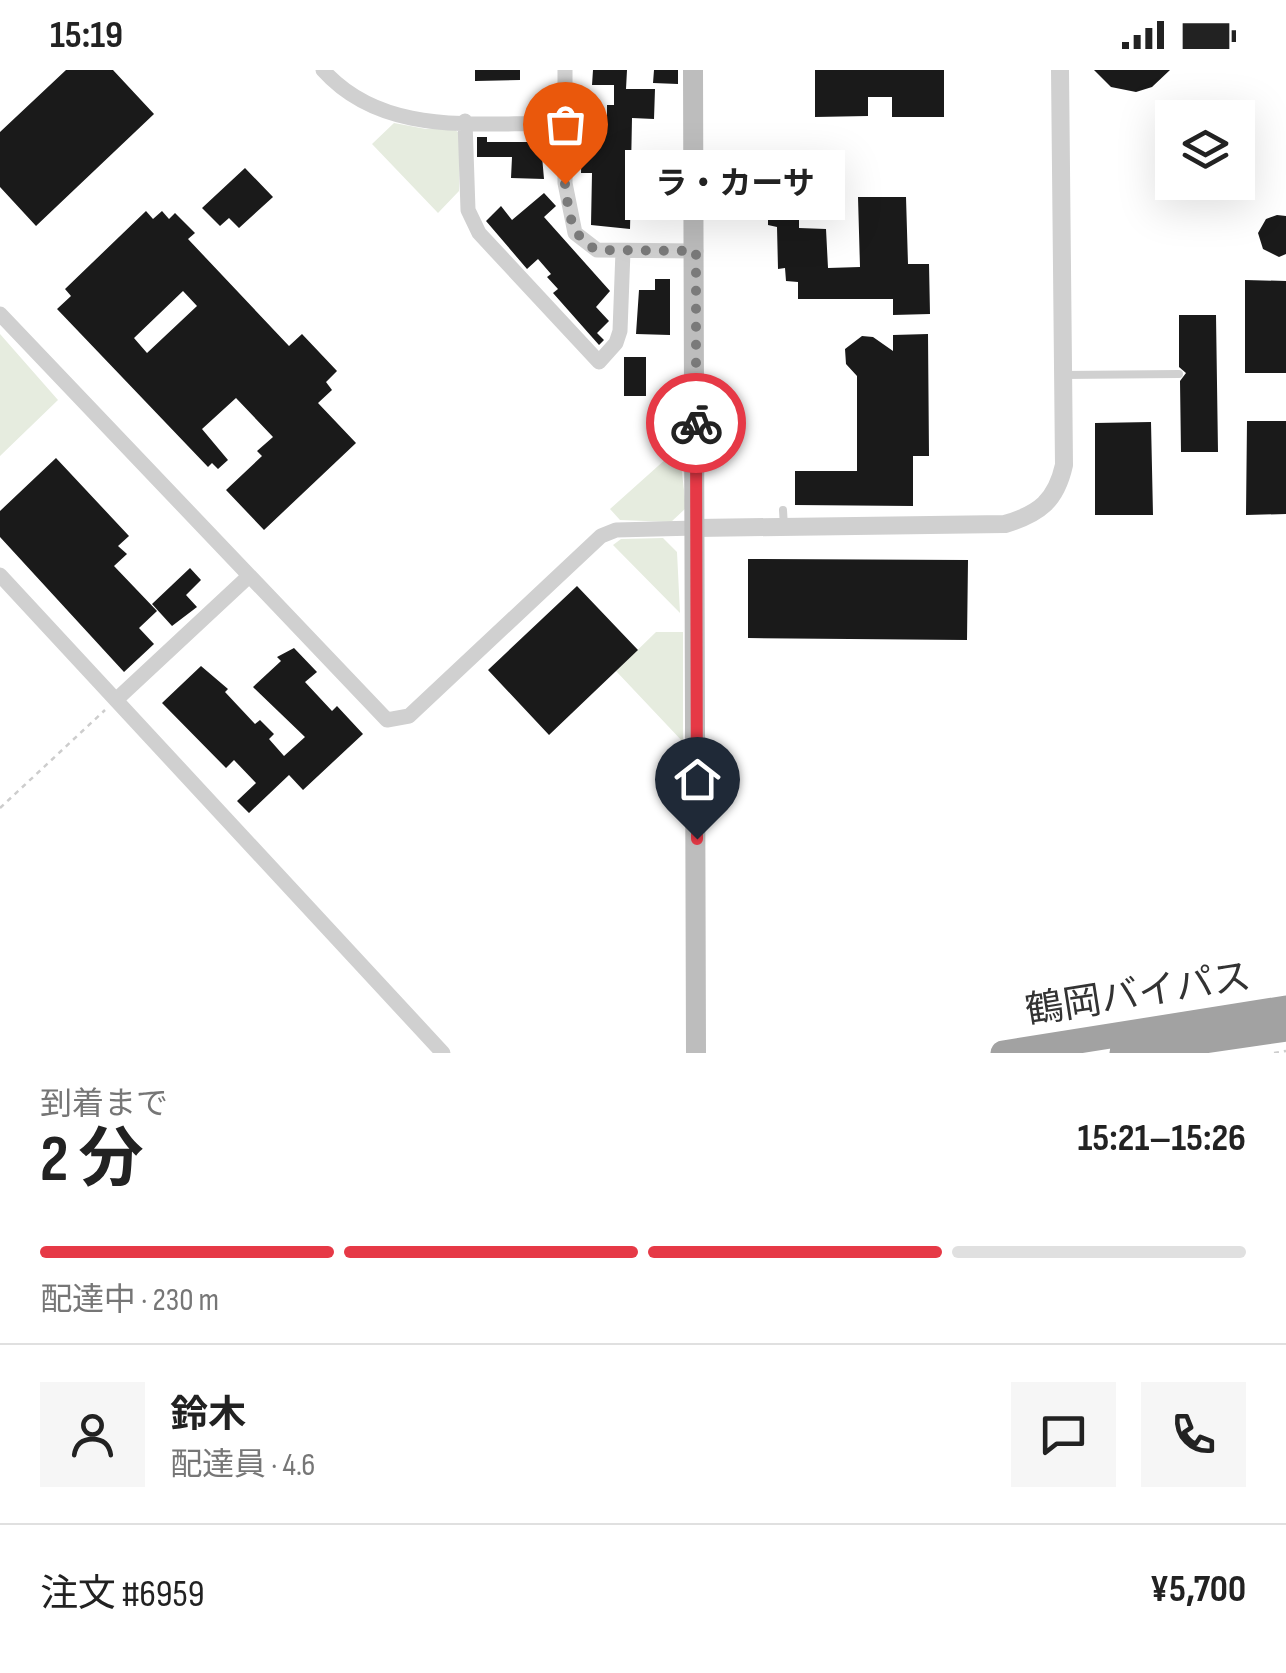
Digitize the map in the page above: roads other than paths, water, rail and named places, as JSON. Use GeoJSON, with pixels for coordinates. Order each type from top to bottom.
{"type":"FeatureCollection","features":[{"type":"Feature","properties":{"kind":"highway","name":"鶴岡バイパス"},"geometry":{"type":"LineString","coordinates":[[1002,1053],[1286,1008]]}},
{"type":"Feature","properties":{"kind":"highway","name":"鶴岡バイパス"},"geometry":{"type":"LineString","coordinates":[[1122,1053],[1286,1029]]}},
{"type":"Feature","properties":{"kind":"main road"},"geometry":{"type":"LineString","coordinates":[[694,70],[696,1053]]}},
{"type":"Feature","properties":{"kind":"street"},"geometry":{"type":"LineString","coordinates":[[323,70],[354,97],[394,117],[426,122],[564,124]]}},
{"type":"Feature","properties":{"kind":"street"},"geometry":{"type":"LineString","coordinates":[[565,70],[565,184],[576,233],[597,250],[696,251]]}},
{"type":"Feature","properties":{"kind":"street"},"geometry":{"type":"LineString","coordinates":[[0,314],[372,709],[387,720],[396,720],[409,716],[601,536],[616,530],[696,528],[784,518],[1005,524],[1032,517],[1059,487],[1064,465],[1060,70]]}},
{"type":"Feature","properties":{"kind":"street"},"geometry":{"type":"LineString","coordinates":[[465,121],[468,210],[479,233],[599,362],[616,343],[620,330],[622,250]]}},
{"type":"Feature","properties":{"kind":"street"},"geometry":{"type":"LineString","coordinates":[[0,575],[443,1053]]}},
{"type":"Feature","properties":{"kind":"street"},"geometry":{"type":"LineString","coordinates":[[118,699],[248,577]]}},
{"type":"Feature","properties":{"kind":"lane"},"geometry":{"type":"LineString","coordinates":[[1063,375],[1180,374]]}},
{"type":"Feature","properties":{"kind":"place","name":"ラ・カーサ"},"geometry":{"type":"Point","coordinates":[565,184]}}]}
